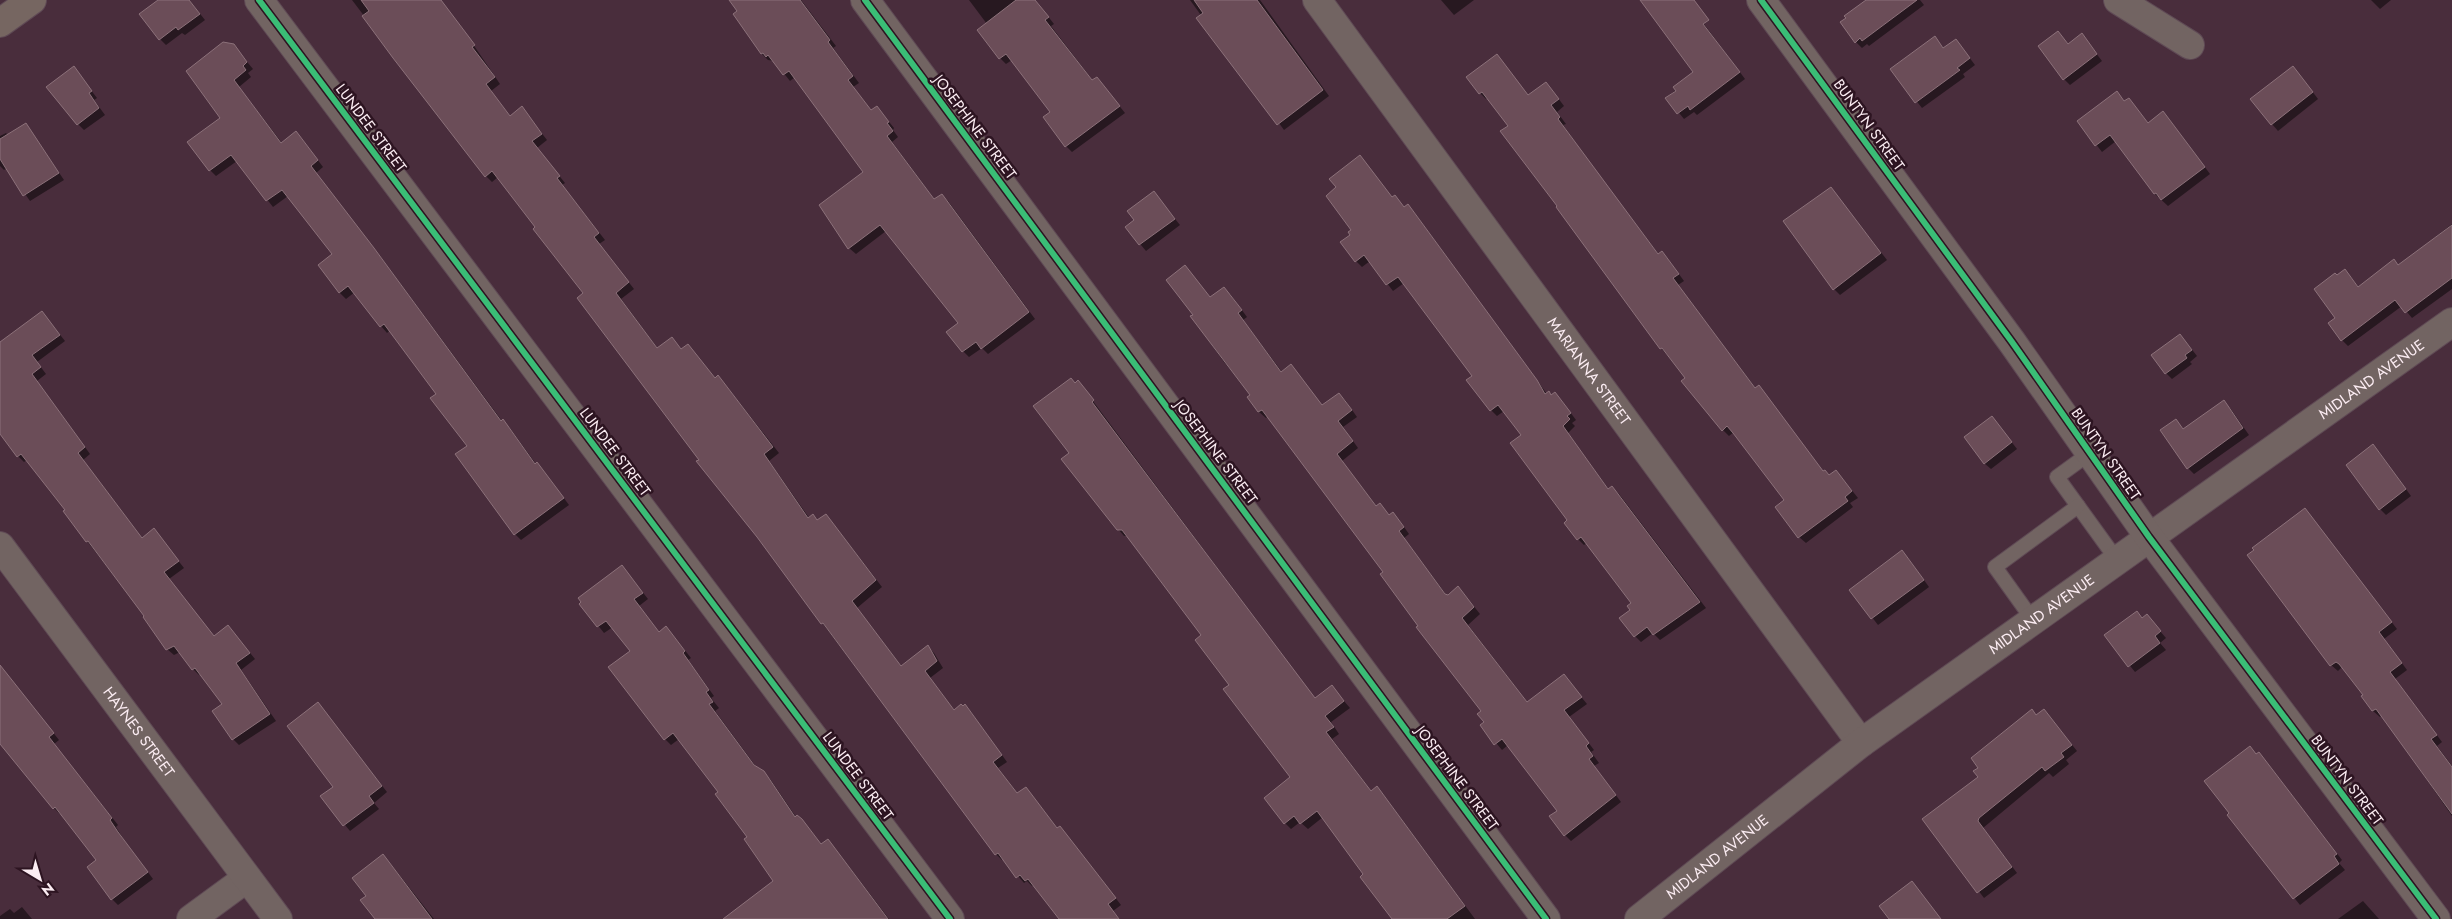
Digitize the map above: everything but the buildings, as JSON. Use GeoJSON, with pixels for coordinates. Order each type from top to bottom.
{"type":"FeatureCollection","features":[{"type":"Feature","properties":{"kind":"main road"},"geometry":{"type":"LineString","coordinates":[[0,23],[32,0]]}},
{"type":"Feature","properties":{"kind":"street","name":"LUNDEE STREET"},"geometry":{"type":"LineString","coordinates":[[259,0],[950,919]]}},
{"type":"Feature","properties":{"kind":"street","name":"JOSEPHINE STREET"},"geometry":{"type":"LineString","coordinates":[[865,0],[1546,919]]}},
{"type":"Feature","properties":{"kind":"street","name":"MARIANNA STREET"},"geometry":{"type":"LineString","coordinates":[[1317,0],[1861,743]]}},
{"type":"Feature","properties":{"kind":"street","name":"BUNTYN STREET"},"geometry":{"type":"LineString","coordinates":[[1762,0],[2012,342],[2149,537],[2436,919]]}},
{"type":"Feature","properties":{"kind":"street"},"geometry":{"type":"LineString","coordinates":[[2118,0],[2190,45]]}},
{"type":"Feature","properties":{"kind":"street","name":"MIDLAND AVENUE"},"geometry":{"type":"LineString","coordinates":[[1639,919],[1861,743],[2452,322]]}},
{"type":"Feature","properties":{"kind":"street","name":"HAYNES STREET"},"geometry":{"type":"LineString","coordinates":[[0,546],[278,919]]}},
{"type":"Feature","properties":{"kind":"street"},"geometry":{"type":"LineString","coordinates":[[191,919],[247,878]]}},
{"type":"Feature","properties":{"kind":"lane"},"geometry":{"type":"LineString","coordinates":[[2090,453],[2057,477],[2117,560]]}},
{"type":"Feature","properties":{"kind":"lane"},"geometry":{"type":"LineString","coordinates":[[2033,620],[1995,567],[2078,506]]}},
{"type":"Feature","properties":{"kind":"cycle path"},"geometry":{"type":"LineString","coordinates":[[259,0],[950,919]]}},
{"type":"Feature","properties":{"kind":"cycle path"},"geometry":{"type":"LineString","coordinates":[[865,0],[1546,919]]}},
{"type":"Feature","properties":{"kind":"cycle path"},"geometry":{"type":"LineString","coordinates":[[1761,0],[2012,342],[2149,537],[2436,919]]}}]}
